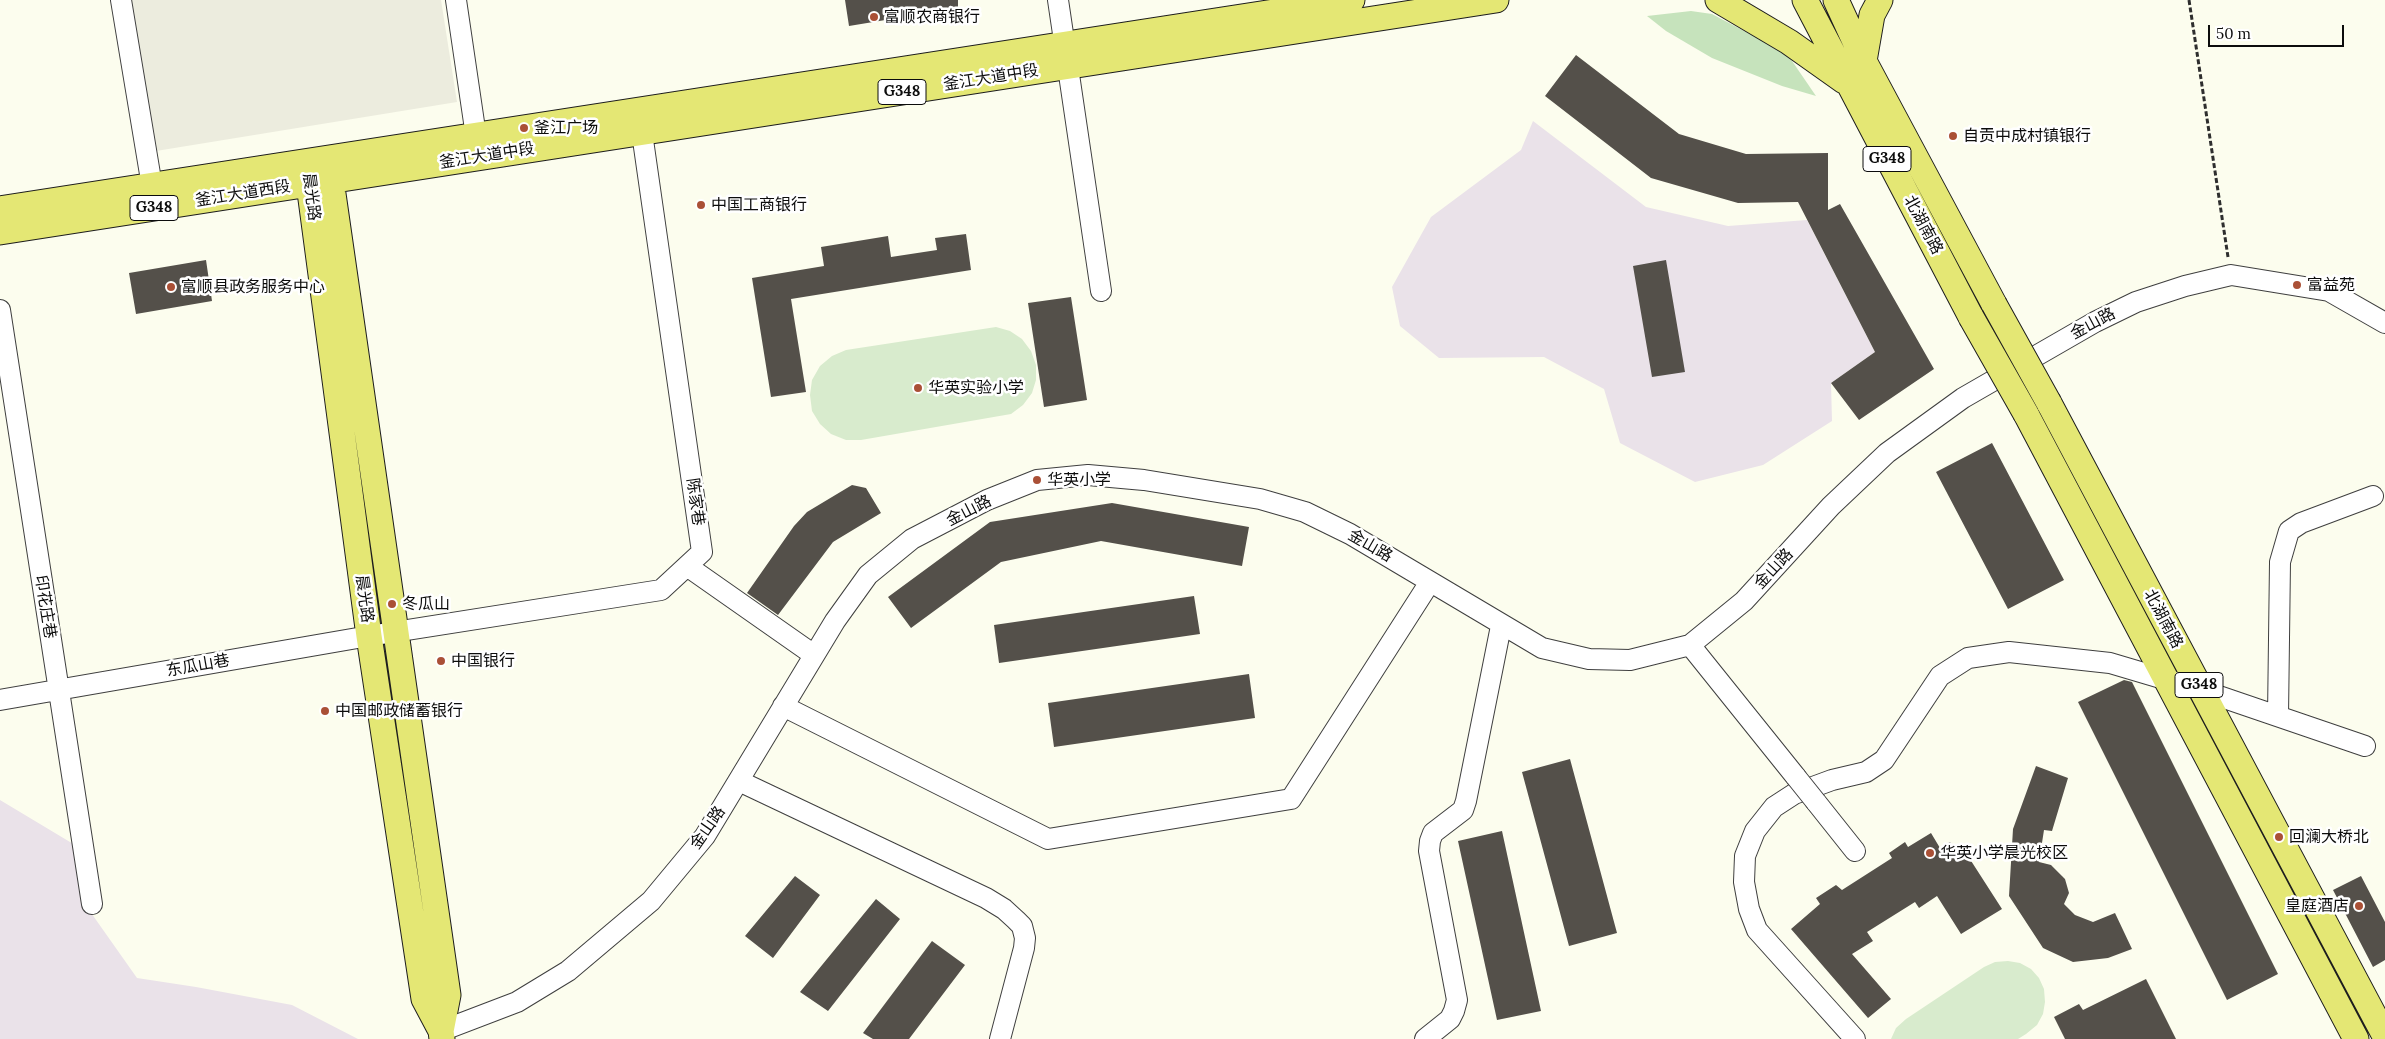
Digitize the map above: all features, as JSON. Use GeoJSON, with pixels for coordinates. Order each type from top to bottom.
{"type":"FeatureCollection","features":[{"type":"Feature","properties":{"kind":"main road","name":"釜江大道中段"},"geometry":{"type":"LineString","coordinates":[[319,171],[642,132],[1067,55],[1352,0]]}},
{"type":"Feature","properties":{"kind":"main road","name":"釜江大道中段"},"geometry":{"type":"LineString","coordinates":[[319,171],[476,136],[1067,55],[1496,0]]}},
{"type":"Feature","properties":{"kind":"main road"},"geometry":{"type":"LineString","coordinates":[[1718,0],[1789,42],[1848,84]]}},
{"type":"Feature","properties":{"kind":"main road","name":"北湖南路"},"geometry":{"type":"LineString","coordinates":[[1805,0],[2356,1039]]}},
{"type":"Feature","properties":{"kind":"main road","name":"北湖南路"},"geometry":{"type":"LineString","coordinates":[[1836,0],[1864,61],[2049,403],[2385,1036]]}},
{"type":"Feature","properties":{"kind":"main road"},"geometry":{"type":"LineString","coordinates":[[1864,61],[1872,15],[1880,0]]}},
{"type":"Feature","properties":{"kind":"main road","name":"釜江大道西段"},"geometry":{"type":"LineString","coordinates":[[0,209],[152,186],[319,171]]}},
{"type":"Feature","properties":{"kind":"main road","name":"釜江大道西段"},"geometry":{"type":"LineString","coordinates":[[0,232],[319,171]]}},
{"type":"Feature","properties":{"kind":"main road","name":"晨光路"},"geometry":{"type":"LineString","coordinates":[[319,171],[396,632],[448,995],[442,1035]]}},
{"type":"Feature","properties":{"kind":"main road","name":"晨光路"},"geometry":{"type":"LineString","coordinates":[[319,171],[369,636],[424,999],[442,1035]]}},
{"type":"Feature","properties":{"kind":"street"},"geometry":{"type":"LineString","coordinates":[[121,0],[152,186]]}},
{"type":"Feature","properties":{"kind":"street"},"geometry":{"type":"LineString","coordinates":[[456,0],[476,136]]}},
{"type":"Feature","properties":{"kind":"street"},"geometry":{"type":"LineString","coordinates":[[1058,0],[1101,291]]}},
{"type":"Feature","properties":{"kind":"street","name":"陈家巷"},"geometry":{"type":"LineString","coordinates":[[396,632],[661,590],[702,552],[642,132]]}},
{"type":"Feature","properties":{"kind":"street","name":"金山路"},"geometry":{"type":"LineString","coordinates":[[442,1035],[517,1002],[568,971],[651,901],[705,836],[835,621],[868,576],[912,540],[987,500],[1037,480],[1098,476],[1144,480],[1260,499],[1305,512],[1341,529],[1501,626],[1542,648],[1589,659],[1630,660],[1690,645],[1744,601],[1831,506],[1887,453],[1963,398],[2095,322],[2136,302],[2185,286],[2231,275],[2329,291],[2385,323]]}},
{"type":"Feature","properties":{"kind":"street","name":"印花庄巷"},"geometry":{"type":"LineString","coordinates":[[0,310],[57,690],[92,904]]}},
{"type":"Feature","properties":{"kind":"street"},"geometry":{"type":"LineString","coordinates":[[2278,716],[2280,562],[2289,531],[2301,523],[2373,496]]}},
{"type":"Feature","properties":{"kind":"street"},"geometry":{"type":"LineString","coordinates":[[687,566],[814,655]]}},
{"type":"Feature","properties":{"kind":"street"},"geometry":{"type":"LineString","coordinates":[[783,706],[1048,839],[1290,799],[1430,582]]}},
{"type":"Feature","properties":{"kind":"street"},"geometry":{"type":"LineString","coordinates":[[1425,1039],[1450,1019],[1457,1000],[1429,851],[1430,841],[1433,833],[1463,810],[1466,801],[1501,626]]}},
{"type":"Feature","properties":{"kind":"street","name":"东瓜山巷"},"geometry":{"type":"LineString","coordinates":[[0,700],[396,632]]}},
{"type":"Feature","properties":{"kind":"street"},"geometry":{"type":"LineString","coordinates":[[1690,645],[1855,851]]}},
{"type":"Feature","properties":{"kind":"street"},"geometry":{"type":"LineString","coordinates":[[1855,1039],[1767,944],[1757,930],[1749,910],[1744,882],[1746,856],[1754,831],[1774,807],[1794,794],[1824,783],[1866,772],[1884,760],[1940,676],[1968,658],[2009,652],[2110,663],[2201,690],[2365,746]]}},
{"type":"Feature","properties":{"kind":"street"},"geometry":{"type":"LineString","coordinates":[[739,781],[986,898],[1004,909],[1016,920],[1022,926],[1025,938],[1024,948],[1000,1039]]}},
{"type":"Feature","properties":{"kind":"path"},"geometry":{"type":"LineString","coordinates":[[2189,0],[2231,275]]}},
{"type":"Feature","properties":{"kind":"shaded area"},"geometry":{"type":"Polygon","coordinates":[[[132,0],[441,0],[457,102],[156,151],[132,0]]]}},
{"type":"Feature","properties":{"kind":"shaded area"},"geometry":{"type":"Polygon","coordinates":[[[1533,121],[1646,207],[1728,226],[1807,220],[1875,352],[1831,383],[1832,421],[1763,465],[1695,482],[1620,443],[1604,389],[1544,357],[1439,358],[1400,326],[1392,287],[1431,217],[1521,150],[1533,121]]]}},
{"type":"Feature","properties":{"kind":"shaded area"},"geometry":{"type":"Polygon","coordinates":[[[0,800],[75,845],[82,900],[137,978],[292,1005],[358,1039],[0,1039],[0,800]]]}},
{"type":"Feature","properties":{"kind":"green space"},"geometry":{"type":"Polygon","coordinates":[[[1691,11],[1712,14],[1784,52],[1816,96],[1782,86],[1712,58],[1666,31],[1647,16],[1691,11]]]}},
{"type":"Feature","properties":{"kind":"green space"},"geometry":{"type":"Polygon","coordinates":[[[996,327],[1010,331],[1022,339],[1031,351],[1036,365],[1036,380],[1032,393],[1023,405],[1011,414],[861,440],[846,440],[831,434],[820,424],[812,411],[810,395],[812,380],[820,366],[832,356],[846,350],[996,327]]]}},
{"type":"Feature","properties":{"kind":"green space"},"geometry":{"type":"Polygon","coordinates":[[[2008,961],[2020,963],[2031,969],[2039,978],[2044,989],[2045,1002],[2043,1014],[2037,1025],[2026,1034],[2018,1039],[1891,1039],[1896,1028],[1906,1019],[1984,967],[1995,962],[2008,961]]]}},
{"type":"Feature","properties":{"kind":"building","name":"富顺农商银行"},"geometry":{"type":"Polygon","coordinates":[[[845,0],[958,0],[958,8],[849,26],[845,0]]]}},
{"type":"Feature","properties":{"kind":"building"},"geometry":{"type":"Polygon","coordinates":[[[1576,55],[1679,134],[1746,154],[1828,153],[1828,210],[1840,204],[1934,369],[1859,420],[1831,383],[1875,352],[1798,202],[1738,203],[1651,178],[1545,96],[1576,55]]]}},
{"type":"Feature","properties":{"kind":"building"},"geometry":{"type":"Polygon","coordinates":[[[966,234],[971,270],[791,299],[806,392],[771,397],[752,278],[824,266],[821,247],[888,236],[891,257],[937,250],[935,238],[966,234]]]}},
{"type":"Feature","properties":{"kind":"building","name":"富顺县政务服务中心"},"geometry":{"type":"Polygon","coordinates":[[[206,260],[212,301],[136,314],[129,273],[206,260]]]}},
{"type":"Feature","properties":{"kind":"building"},"geometry":{"type":"Polygon","coordinates":[[[1666,260],[1685,372],[1652,377],[1633,266],[1666,260]]]}},
{"type":"Feature","properties":{"kind":"building"},"geometry":{"type":"Polygon","coordinates":[[[1071,297],[1087,400],[1044,407],[1028,303],[1071,297]]]}},
{"type":"Feature","properties":{"kind":"building"},"geometry":{"type":"Polygon","coordinates":[[[1992,443],[2064,580],[2008,609],[1936,472],[1992,443]]]}},
{"type":"Feature","properties":{"kind":"building"},"geometry":{"type":"Polygon","coordinates":[[[852,485],[866,488],[881,513],[833,542],[778,615],[747,593],[794,526],[807,512],[852,485]]]}},
{"type":"Feature","properties":{"kind":"building"},"geometry":{"type":"Polygon","coordinates":[[[1112,503],[1249,527],[1242,566],[1101,541],[1001,562],[911,628],[888,597],[990,522],[1112,503]]]}},
{"type":"Feature","properties":{"kind":"building"},"geometry":{"type":"Polygon","coordinates":[[[1194,596],[1200,634],[999,663],[994,625],[1194,596]]]}},
{"type":"Feature","properties":{"kind":"building"},"geometry":{"type":"Polygon","coordinates":[[[1249,674],[1255,718],[1054,747],[1048,703],[1249,674]]]}},
{"type":"Feature","properties":{"kind":"building"},"geometry":{"type":"Polygon","coordinates":[[[2124,680],[2132,682],[2278,974],[2227,1000],[2078,702],[2124,680]]]}},
{"type":"Feature","properties":{"kind":"building"},"geometry":{"type":"Polygon","coordinates":[[[1570,759],[1617,933],[1569,946],[1522,772],[1570,759]]]}},
{"type":"Feature","properties":{"kind":"building"},"geometry":{"type":"Polygon","coordinates":[[[2036,766],[2068,778],[2052,831],[2044,830],[2039,862],[2051,865],[2065,879],[2069,893],[2064,904],[2075,915],[2093,922],[2115,913],[2132,949],[2108,958],[2073,962],[2043,948],[2009,896],[2013,829],[2036,766]]]}},
{"type":"Feature","properties":{"kind":"building"},"geometry":{"type":"Polygon","coordinates":[[[1502,831],[1541,1011],[1497,1020],[1458,841],[1502,831]]]}},
{"type":"Feature","properties":{"kind":"building"},"geometry":{"type":"Polygon","coordinates":[[[1931,833],[1940,848],[1950,842],[1960,857],[1966,853],[2002,909],[1961,934],[1937,896],[1919,908],[1915,902],[1867,932],[1873,941],[1852,954],[1891,999],[1868,1018],[1791,929],[1820,904],[1816,898],[1836,885],[1842,890],[1892,858],[1889,853],[1905,842],[1908,847],[1931,833]]]}},
{"type":"Feature","properties":{"kind":"building"},"geometry":{"type":"Polygon","coordinates":[[[795,876],[820,895],[773,958],[745,936],[795,876]]]}},
{"type":"Feature","properties":{"kind":"building","name":"皇庭酒店"},"geometry":{"type":"Polygon","coordinates":[[[2361,876],[2385,922],[2385,960],[2373,967],[2333,890],[2361,876]]]}},
{"type":"Feature","properties":{"kind":"building"},"geometry":{"type":"Polygon","coordinates":[[[876,899],[900,919],[828,1011],[800,992],[876,899]]]}},
{"type":"Feature","properties":{"kind":"building"},"geometry":{"type":"Polygon","coordinates":[[[932,941],[965,965],[909,1039],[873,1039],[863,1033],[932,941]]]}},
{"type":"Feature","properties":{"kind":"building"},"geometry":{"type":"Polygon","coordinates":[[[2146,979],[2176,1039],[2065,1039],[2054,1017],[2079,1004],[2083,1010],[2146,979]]]}},
{"type":"Feature","properties":{"kind":"place","name":"富顺农商银行"},"geometry":{"type":"Point","coordinates":[874,17]}},
{"type":"Feature","properties":{"kind":"place","name":"釜江广场"},"geometry":{"type":"Point","coordinates":[524,128]}},
{"type":"Feature","properties":{"kind":"place","name":"自贡中成村镇银行"},"geometry":{"type":"Point","coordinates":[1953,136]}},
{"type":"Feature","properties":{"kind":"place","name":"中国工商银行"},"geometry":{"type":"Point","coordinates":[701,205]}},
{"type":"Feature","properties":{"kind":"place","name":"富益苑"},"geometry":{"type":"Point","coordinates":[2297,285]}},
{"type":"Feature","properties":{"kind":"place","name":"富顺县政务服务中心"},"geometry":{"type":"Point","coordinates":[171,287]}},
{"type":"Feature","properties":{"kind":"place","name":"华英实验小学"},"geometry":{"type":"Point","coordinates":[918,388]}},
{"type":"Feature","properties":{"kind":"place","name":"华英小学"},"geometry":{"type":"Point","coordinates":[1037,480]}},
{"type":"Feature","properties":{"kind":"place","name":"冬瓜山"},"geometry":{"type":"Point","coordinates":[392,604]}},
{"type":"Feature","properties":{"kind":"place","name":"中国银行"},"geometry":{"type":"Point","coordinates":[441,661]}},
{"type":"Feature","properties":{"kind":"place","name":"中国邮政储蓄银行"},"geometry":{"type":"Point","coordinates":[325,711]}},
{"type":"Feature","properties":{"kind":"place","name":"回澜大桥北"},"geometry":{"type":"Point","coordinates":[2279,837]}},
{"type":"Feature","properties":{"kind":"place","name":"华英小学晨光校区"},"geometry":{"type":"Point","coordinates":[1930,853]}},
{"type":"Feature","properties":{"kind":"place","name":"皇庭酒店"},"geometry":{"type":"Point","coordinates":[2359,906]}}]}
